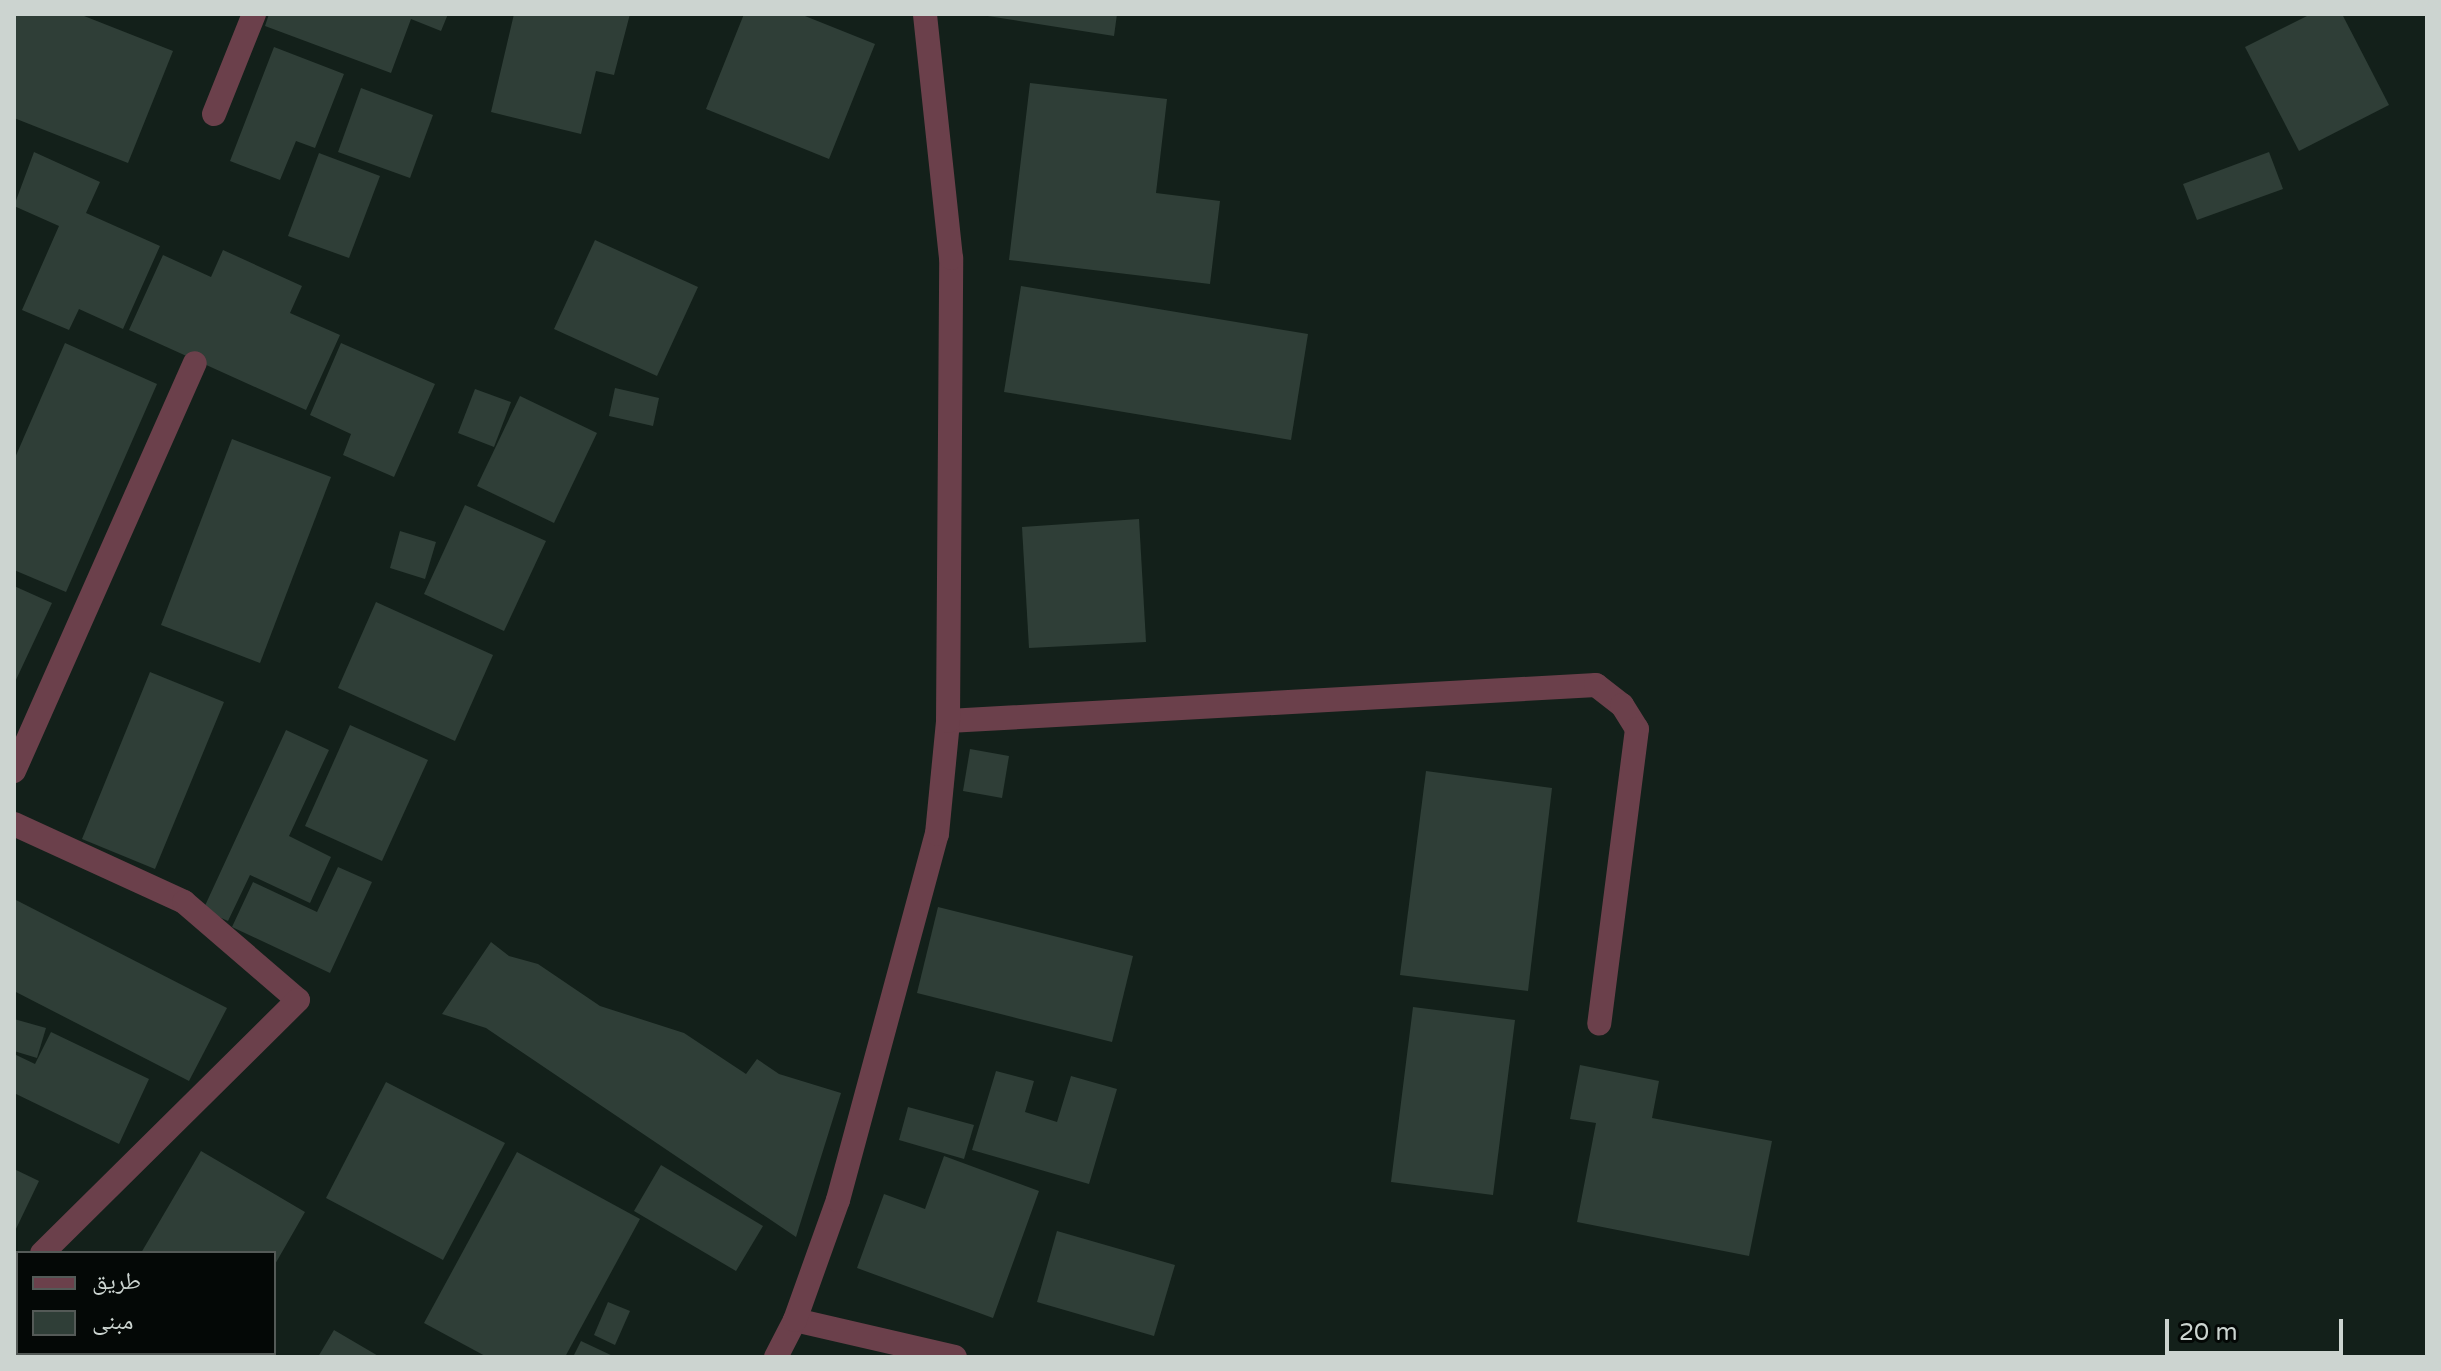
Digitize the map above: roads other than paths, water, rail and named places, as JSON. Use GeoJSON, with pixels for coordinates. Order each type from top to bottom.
{"type":"FeatureCollection","features":[{"type":"Feature","properties":{"kind":"street"},"geometry":{"type":"LineString","coordinates":[[214,114],[254,14]]}},
{"type":"Feature","properties":{"kind":"street"},"geometry":{"type":"LineString","coordinates":[[776,1357],[795,1320],[838,1200],[937,834],[948,721],[951,258],[925,14]]}},
{"type":"Feature","properties":{"kind":"street"},"geometry":{"type":"LineString","coordinates":[[14,771],[195,363]]}},
{"type":"Feature","properties":{"kind":"street"},"geometry":{"type":"LineString","coordinates":[[948,721],[1596,685],[1622,705],[1637,729],[1599,1024]]}},
{"type":"Feature","properties":{"kind":"street"},"geometry":{"type":"LineString","coordinates":[[14,824],[184,902],[298,1000],[44,1251]]}},
{"type":"Feature","properties":{"kind":"street"},"geometry":{"type":"LineString","coordinates":[[795,1320],[955,1357]]}}]}
